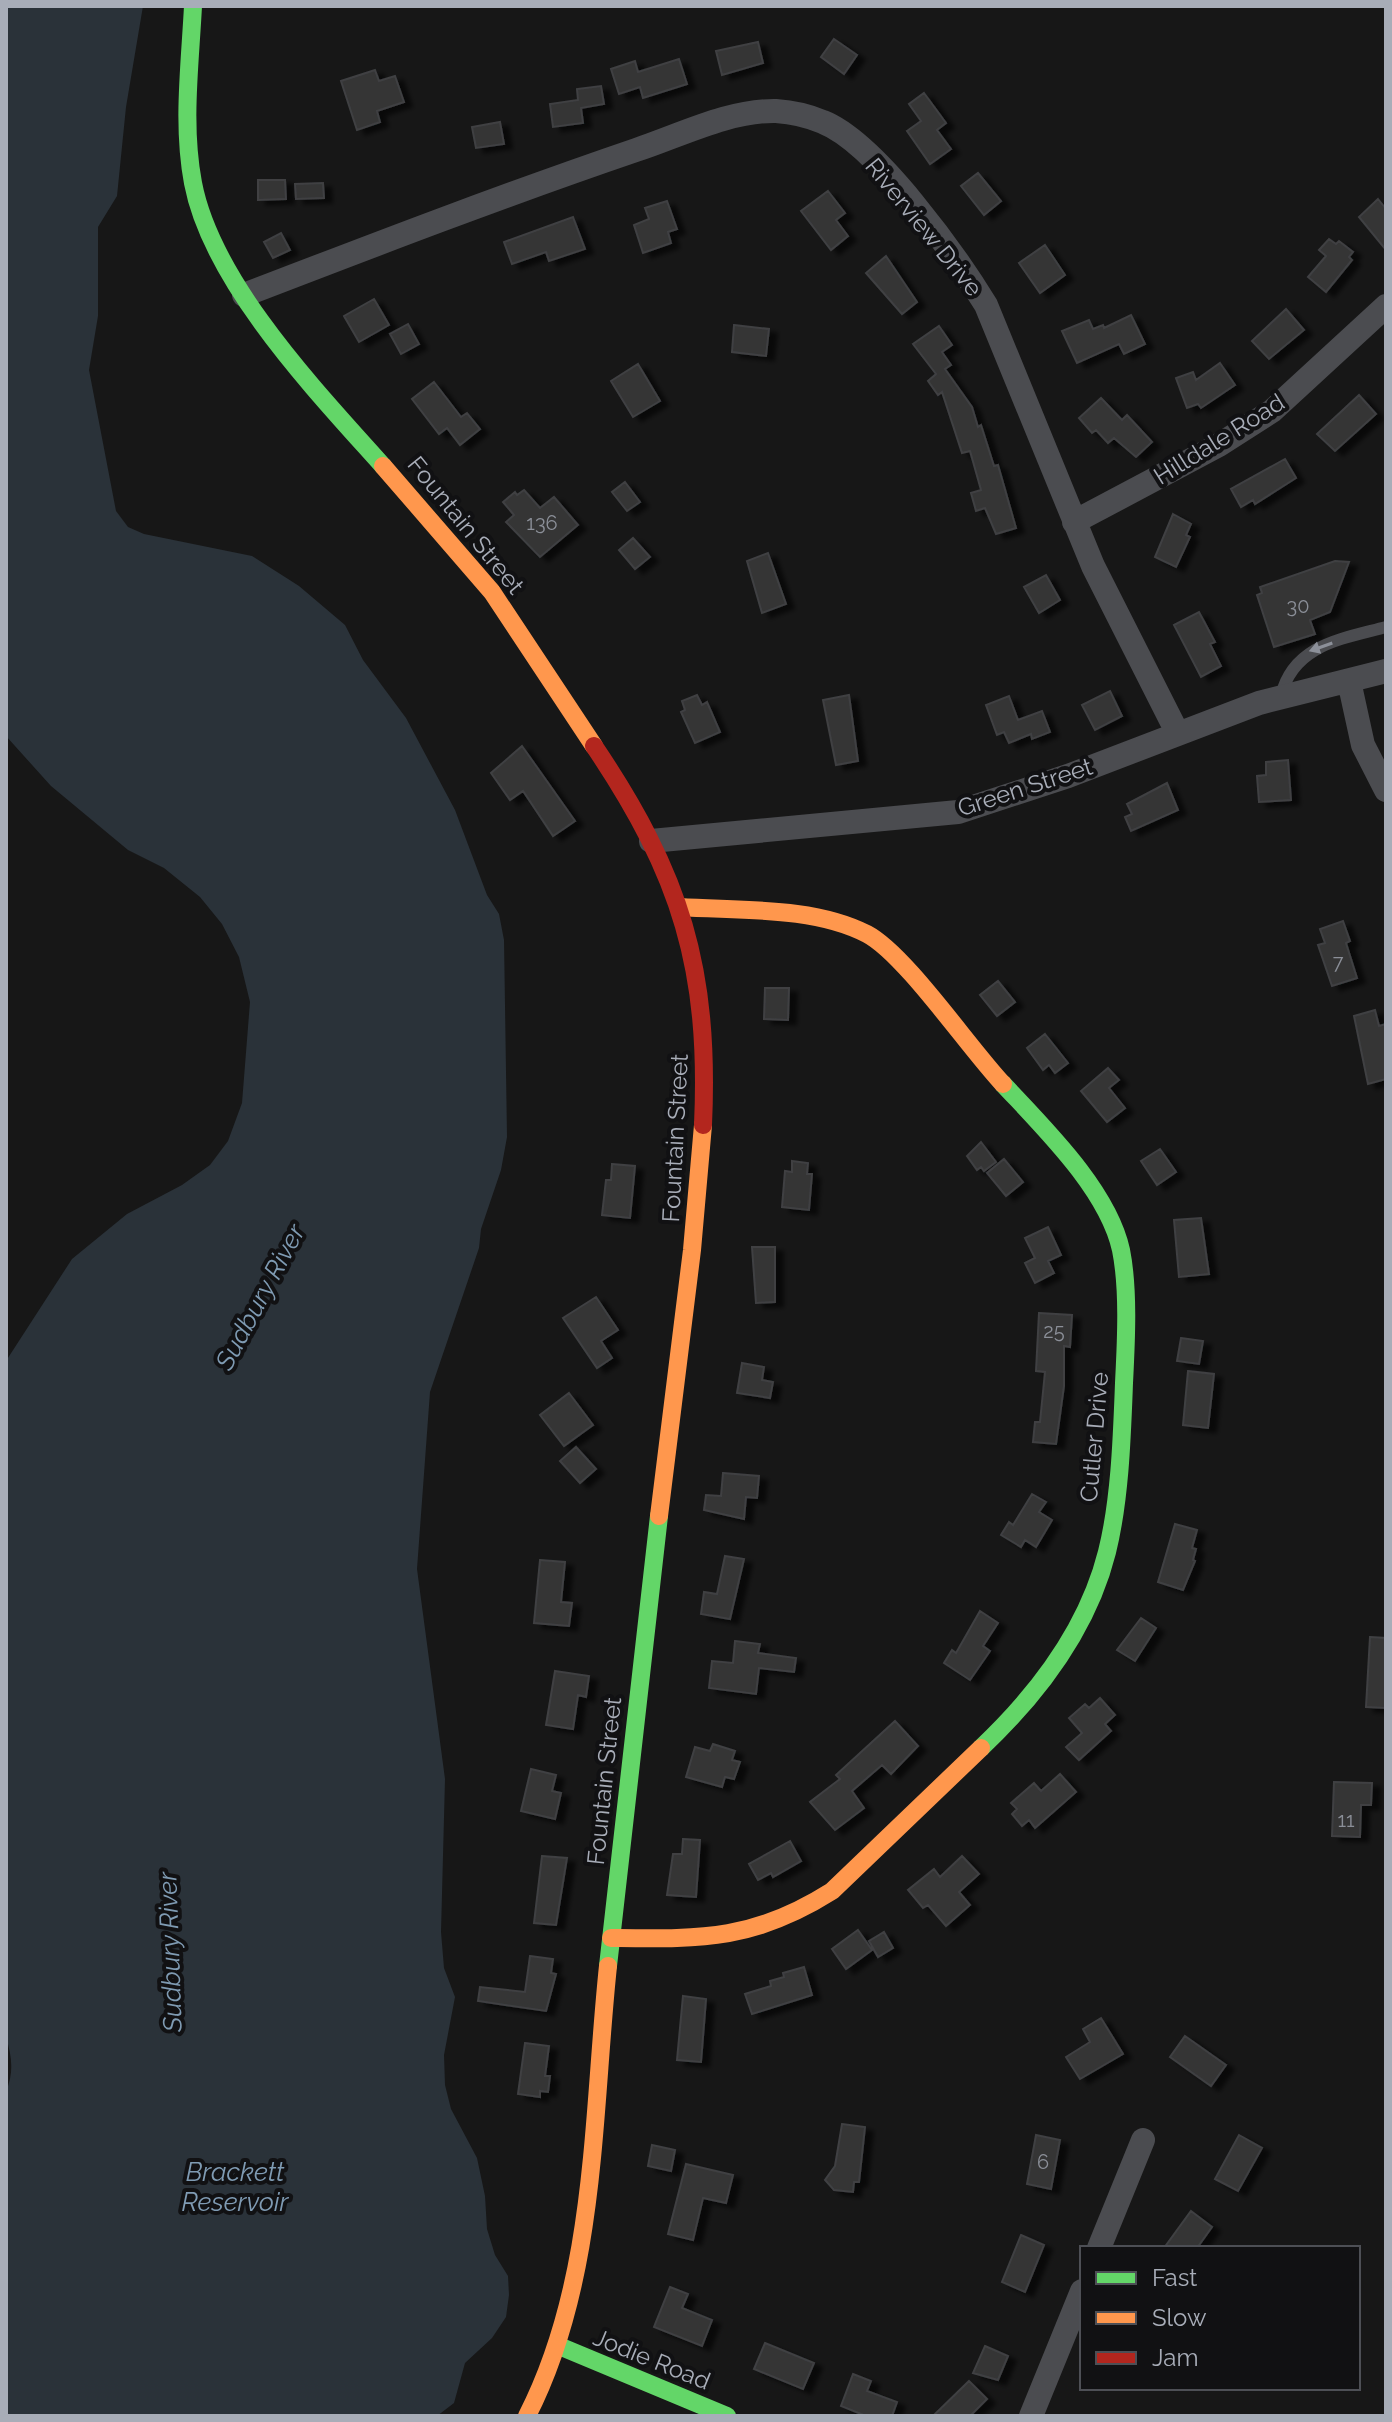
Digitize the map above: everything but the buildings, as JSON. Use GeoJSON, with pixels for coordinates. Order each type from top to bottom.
{"type":"FeatureCollection","features":[{"type":"Feature","properties":{"kind":"street","name":"Fountain Street"},"geometry":{"type":"LineString","coordinates":[[193,6],[188,122],[191,163],[198,206],[219,252],[244,295],[292,358],[499,601],[628,798],[680,907],[695,948],[703,994],[703,1106],[694,1238],[611,1938],[580,2236],[559,2346],[527,2416]]}},
{"type":"Feature","properties":{"kind":"street","name":"Riverview Drive"},"geometry":{"type":"LineString","coordinates":[[244,295],[581,169],[737,117],[775,111],[825,123],[865,153],[890,178],[966,274],[1003,339],[1074,522],[1177,732]]}},
{"type":"Feature","properties":{"kind":"street","name":"Hilldale Road"},"geometry":{"type":"LineString","coordinates":[[1074,522],[1219,445],[1272,411],[1386,306]]}},
{"type":"Feature","properties":{"kind":"street","name":"Green Street"},"geometry":{"type":"LineString","coordinates":[[651,841],[958,812],[1068,776],[1177,732],[1281,696],[1386,671]]}},
{"type":"Feature","properties":{"kind":"street"},"geometry":{"type":"LineString","coordinates":[[1349,681],[1363,745],[1386,790]]}},
{"type":"Feature","properties":{"kind":"street","name":"Cutler Drive"},"geometry":{"type":"LineString","coordinates":[[611,1938],[709,1939],[749,1934],[804,1911],[832,1891],[992,1738],[1053,1669],[1081,1619],[1107,1552],[1122,1434],[1126,1340],[1121,1250],[1108,1218],[1071,1157],[971,1050],[902,964],[869,935],[832,922],[789,915],[680,907]]}},
{"type":"Feature","properties":{"kind":"street"},"geometry":{"type":"LineString","coordinates":[[1100,2246],[1143,2140]]}},
{"type":"Feature","properties":{"kind":"street"},"geometry":{"type":"LineString","coordinates":[[1031,2416],[1080,2296]]}},
{"type":"Feature","properties":{"kind":"street","name":"Jodie Road"},"geometry":{"type":"LineString","coordinates":[[559,2346],[727,2416]]}},
{"type":"Feature","properties":{"kind":"lane"},"geometry":{"type":"LineString","coordinates":[[1281,696],[1285,677],[1308,652],[1386,627]]}},
{"type":"Feature","properties":{"kind":"water","name":"Brackett Reservoir"},"geometry":{"type":"Polygon","coordinates":[[[6,6],[143,6],[126,107],[117,196],[98,227],[98,316],[89,370],[116,511],[128,527],[144,534],[252,556],[299,586],[345,625],[363,660],[406,718],[455,810],[487,895],[499,914],[504,940],[507,1137],[501,1170],[481,1229],[479,1248],[430,1392],[417,1569],[445,1779],[441,1932],[444,1968],[455,1997],[444,2055],[445,2085],[451,2109],[477,2158],[485,2196],[487,2229],[495,2255],[508,2276],[509,2295],[506,2317],[492,2338],[465,2363],[454,2403],[437,2416],[6,2416],[6,2092],[11,2064],[6,2037],[6,1361],[72,1259],[127,1214],[182,1185],[210,1165],[228,1141],[242,1103],[250,1002],[239,957],[222,924],[200,897],[164,868],[128,850],[51,786],[6,736],[6,6]]]}},
{"type":"Feature","properties":{"kind":"traffic: fast"},"geometry":{"type":"LineString","coordinates":[[193,6],[188,139],[193,183],[204,221],[221,259],[270,334],[383,466]]}},
{"type":"Feature","properties":{"kind":"traffic: fast"},"geometry":{"type":"LineString","coordinates":[[981,1748],[1022,1706],[1058,1659],[1074,1633],[1098,1580],[1107,1552],[1118,1490],[1126,1351],[1125,1282],[1114,1227],[1103,1205],[1072,1161],[1003,1084]]}},
{"type":"Feature","properties":{"kind":"traffic: fast"},"geometry":{"type":"LineString","coordinates":[[608,1966],[659,1516]]}},
{"type":"Feature","properties":{"kind":"traffic: fast"},"geometry":{"type":"LineString","coordinates":[[559,2346],[727,2416]]}},
{"type":"Feature","properties":{"kind":"traffic: slow"},"geometry":{"type":"LineString","coordinates":[[383,466],[492,592],[594,746]]}},
{"type":"Feature","properties":{"kind":"traffic: slow"},"geometry":{"type":"LineString","coordinates":[[680,907],[800,914],[846,925],[867,934],[900,961],[1003,1084]]}},
{"type":"Feature","properties":{"kind":"traffic: slow"},"geometry":{"type":"LineString","coordinates":[[659,1516],[692,1250],[703,1125]]}},
{"type":"Feature","properties":{"kind":"traffic: slow"},"geometry":{"type":"LineString","coordinates":[[611,1938],[726,1934],[777,1920],[804,1907],[832,1891],[981,1748]]}},
{"type":"Feature","properties":{"kind":"traffic: slow"},"geometry":{"type":"LineString","coordinates":[[527,2416],[550,2364],[567,2309],[579,2253],[594,2139],[608,1966]]}},
{"type":"Feature","properties":{"kind":"traffic: jam"},"geometry":{"type":"LineString","coordinates":[[594,746],[649,838],[669,881],[684,925],[695,971],[701,1018],[703,1125]]}},
{"type":"Feature","properties":{"kind":"water label","name":"Sudbury River"},"geometry":{"type":"Point","coordinates":[260,1297]}},
{"type":"Feature","properties":{"kind":"water label","name":"Sudbury River"},"geometry":{"type":"Point","coordinates":[170,1952]}}]}
